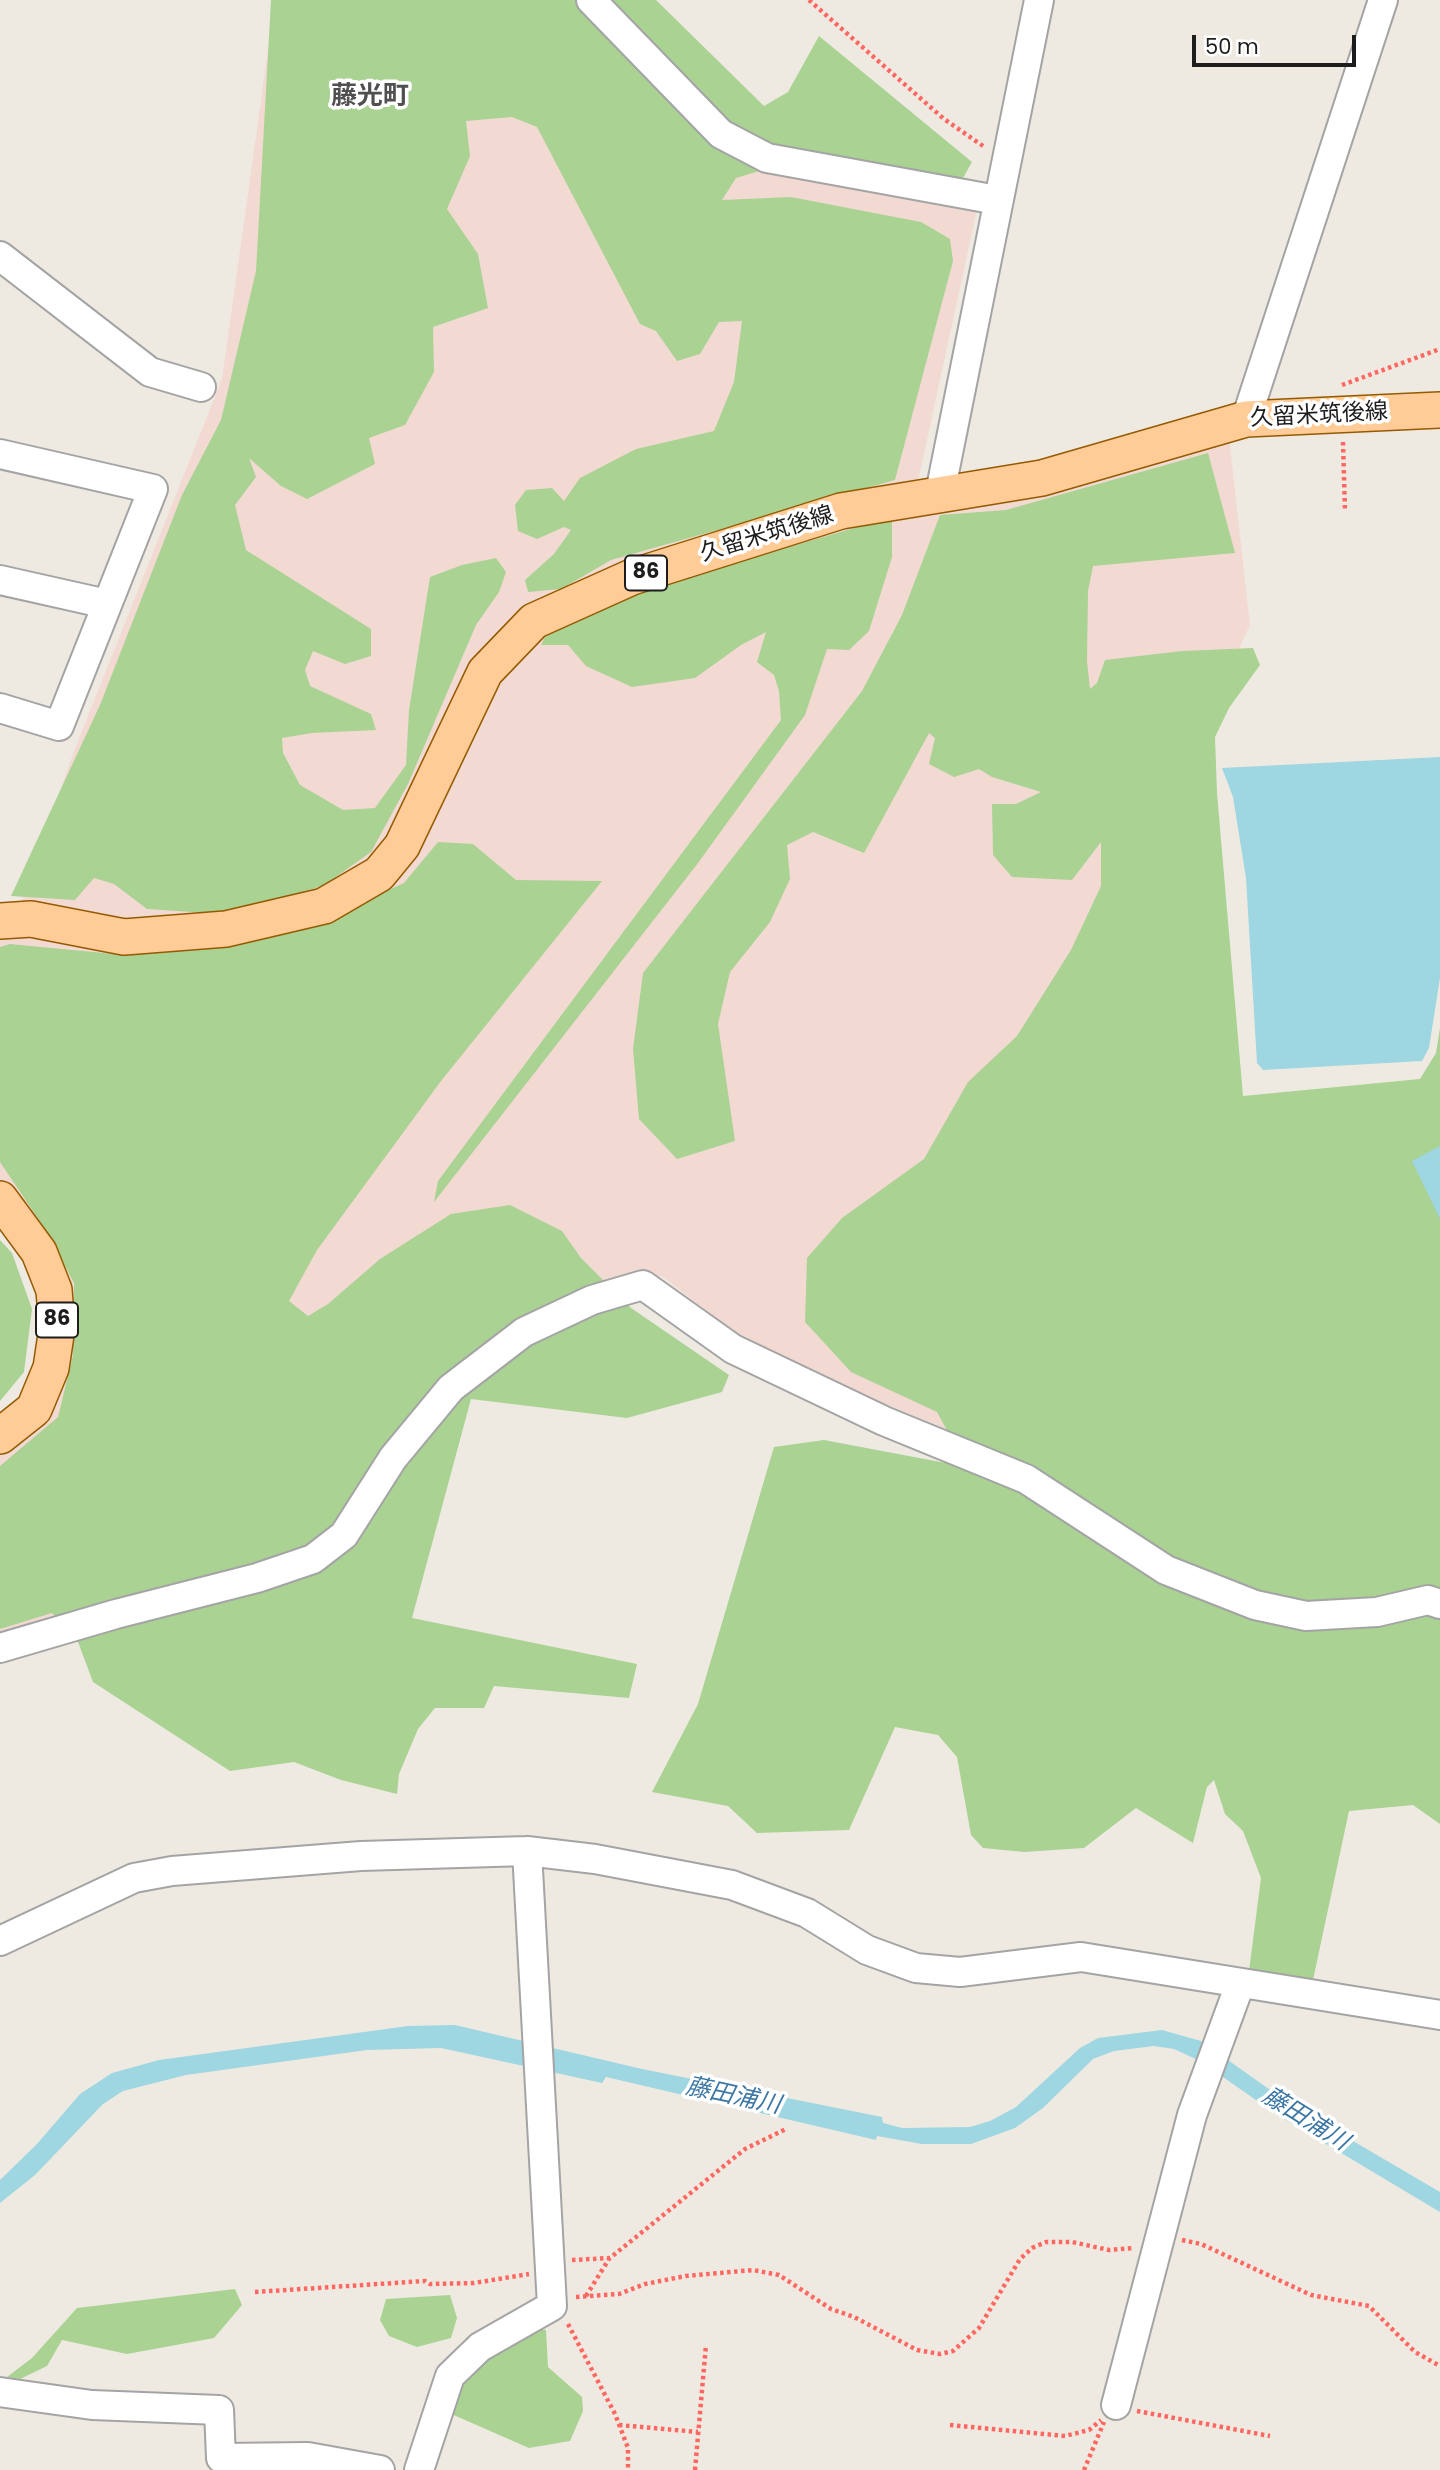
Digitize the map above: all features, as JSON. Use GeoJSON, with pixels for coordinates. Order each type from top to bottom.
{"type":"FeatureCollection","features":[{"type":"Feature","properties":{"kind":"main road","name":"久留米筑後線"},"geometry":{"type":"LineString","coordinates":[[0,921],[31,919],[124,937],[226,929],[324,906],[379,874],[402,846],[485,672],[534,621],[632,577],[841,511],[1042,478],[1246,419],[1440,410]]}},
{"type":"Feature","properties":{"kind":"main road","name":"86"},"geometry":{"type":"LineString","coordinates":[[0,1199],[39,1252],[54,1290],[57,1328],[51,1368],[34,1409],[0,1436]]}},
{"type":"Feature","properties":{"kind":"street"},"geometry":{"type":"LineString","coordinates":[[591,0],[721,134],[767,158],[997,200]]}},
{"type":"Feature","properties":{"kind":"street"},"geometry":{"type":"LineString","coordinates":[[940,493],[1039,0]]}},
{"type":"Feature","properties":{"kind":"street"},"geometry":{"type":"LineString","coordinates":[[1246,419],[1383,0]]}},
{"type":"Feature","properties":{"kind":"street"},"geometry":{"type":"LineString","coordinates":[[0,256],[150,372],[201,387]]}},
{"type":"Feature","properties":{"kind":"street"},"geometry":{"type":"LineString","coordinates":[[0,454],[153,489],[59,726],[0,708]]}},
{"type":"Feature","properties":{"kind":"street"},"geometry":{"type":"LineString","coordinates":[[0,580],[107,604]]}},
{"type":"Feature","properties":{"kind":"street"},"geometry":{"type":"LineString","coordinates":[[0,1648],[116,1614],[257,1578],[313,1559],[344,1535],[393,1458],[451,1388],[524,1332],[592,1300],[643,1285],[733,1349],[884,1421],[1026,1479],[1166,1570],[1255,1605],[1306,1616],[1377,1612],[1429,1600],[1440,1604]]}},
{"type":"Feature","properties":{"kind":"street"},"geometry":{"type":"LineString","coordinates":[[0,1941],[134,1878],[172,1871],[360,1856],[527,1851],[595,1859],[732,1885],[807,1913],[867,1950],[916,1968],[960,1972],[1081,1957],[1440,2015]]}},
{"type":"Feature","properties":{"kind":"street"},"geometry":{"type":"LineString","coordinates":[[389,2470],[420,2467],[450,2376],[480,2347],[552,2306],[527,1851]]}},
{"type":"Feature","properties":{"kind":"street"},"geometry":{"type":"LineString","coordinates":[[1116,2405],[1192,2115],[1240,1983]]}},
{"type":"Feature","properties":{"kind":"street"},"geometry":{"type":"LineString","coordinates":[[0,2392],[92,2404],[219,2410],[220,2458],[308,2457],[380,2470]]}},
{"type":"Feature","properties":{"kind":"path"},"geometry":{"type":"LineString","coordinates":[[809,0],[944,119],[1007,162]]}},
{"type":"Feature","properties":{"kind":"path"},"geometry":{"type":"LineString","coordinates":[[1345,511],[1331,393],[1338,387],[1440,349]]}},
{"type":"Feature","properties":{"kind":"path"},"geometry":{"type":"LineString","coordinates":[[585,2296],[610,2258],[745,2149],[786,2129]]}},
{"type":"Feature","properties":{"kind":"path"},"geometry":{"type":"LineString","coordinates":[[552,2301],[619,2294],[645,2284],[686,2276],[753,2270],[779,2275],[831,2309],[867,2323],[917,2350],[940,2354],[953,2351],[979,2328],[1020,2259],[1032,2248],[1046,2242],[1072,2242],[1109,2250],[1187,2240],[1311,2295],[1368,2306],[1415,2352],[1440,2366]]}},
{"type":"Feature","properties":{"kind":"path"},"geometry":{"type":"LineString","coordinates":[[255,2292],[425,2281],[430,2284],[474,2283],[550,2266],[610,2258]]}},
{"type":"Feature","properties":{"kind":"path"},"geometry":{"type":"LineString","coordinates":[[552,2301],[562,2311],[619,2425],[628,2448],[628,2470]]}},
{"type":"Feature","properties":{"kind":"path"},"geometry":{"type":"LineString","coordinates":[[695,2470],[706,2345]]}},
{"type":"Feature","properties":{"kind":"path"},"geometry":{"type":"LineString","coordinates":[[1116,2405],[1114,2407],[1270,2436]]}},
{"type":"Feature","properties":{"kind":"path"},"geometry":{"type":"LineString","coordinates":[[950,2426],[1065,2436],[1090,2430],[1107,2416],[1084,2470]]}},
{"type":"Feature","properties":{"kind":"path"},"geometry":{"type":"LineString","coordinates":[[619,2425],[699,2432]]}},
{"type":"Feature","properties":{"kind":"shaded area"},"geometry":{"type":"Polygon","coordinates":[[[275,0],[716,143],[978,205],[912,509],[1229,437],[1250,625],[1208,717],[1010,1455],[818,1376],[745,1341],[662,1276],[602,1282],[514,1329],[340,1525],[0,1637],[0,1452],[57,1393],[43,1238],[0,1179],[0,940],[9,936],[74,751],[222,379],[275,0]]]}},
{"type":"Feature","properties":{"kind":"green space"},"geometry":{"type":"Polygon","coordinates":[[[271,0],[656,0],[764,106],[788,92],[819,36],[972,162],[963,178],[809,156],[736,178],[722,200],[791,197],[921,222],[950,239],[953,261],[895,480],[611,560],[561,589],[528,592],[525,580],[554,554],[571,530],[564,527],[537,539],[518,531],[515,505],[526,490],[552,488],[564,501],[580,478],[636,449],[714,431],[734,382],[742,321],[719,322],[700,354],[677,361],[656,331],[640,324],[537,127],[512,117],[466,121],[470,156],[447,209],[478,254],[488,308],[433,327],[434,372],[405,425],[369,438],[375,464],[307,499],[281,486],[249,458],[256,477],[235,505],[246,550],[371,629],[371,656],[345,664],[313,651],[305,670],[310,686],[371,714],[376,730],[312,733],[282,738],[283,753],[300,785],[343,810],[375,808],[406,765],[409,710],[430,577],[462,565],[496,558],[506,572],[499,592],[476,625],[408,784],[371,852],[323,886],[223,914],[147,909],[114,884],[94,878],[75,900],[11,896],[100,705],[182,495],[221,420],[256,271],[271,0]]]}},
{"type":"Feature","properties":{"kind":"green space"},"geometry":{"type":"Polygon","coordinates":[[[1208,453],[1235,553],[1093,566],[1088,591],[1087,661],[1090,689],[1097,683],[1105,660],[1182,651],[1253,648],[1260,665],[1229,708],[1215,737],[1217,793],[1243,1096],[1420,1079],[1436,1053],[1440,1028],[1440,1824],[1413,1805],[1349,1811],[1313,1980],[1249,1971],[1261,1878],[1243,1831],[1225,1814],[1214,1780],[1207,1787],[1193,1843],[1136,1808],[1084,1848],[1024,1852],[983,1848],[971,1835],[957,1757],[938,1735],[895,1727],[849,1830],[757,1833],[728,1806],[652,1792],[698,1704],[774,1447],[824,1440],[967,1467],[937,1412],[851,1372],[805,1322],[807,1258],[842,1218],[924,1159],[968,1082],[1017,1036],[1071,950],[1101,886],[1101,842],[1072,880],[1012,877],[993,855],[992,804],[1016,804],[1041,792],[992,777],[979,769],[954,777],[929,764],[935,738],[929,733],[864,853],[813,832],[787,845],[790,879],[770,922],[730,972],[718,1024],[735,1141],[677,1159],[639,1119],[633,1049],[643,973],[862,691],[902,615],[940,515],[1006,510],[1208,453]]]}},
{"type":"Feature","properties":{"kind":"green space"},"geometry":{"type":"Polygon","coordinates":[[[892,517],[892,557],[869,631],[849,650],[827,649],[805,715],[698,863],[434,1202],[438,1181],[781,720],[779,691],[774,675],[757,662],[766,632],[741,645],[695,678],[632,687],[586,666],[568,645],[541,645],[550,627],[583,607],[892,517]]]}},
{"type":"Feature","properties":{"kind":"green space"},"geometry":{"type":"Polygon","coordinates":[[[438,842],[473,844],[516,880],[602,881],[441,1081],[317,1250],[289,1301],[308,1316],[328,1304],[380,1259],[451,1214],[510,1205],[562,1231],[581,1258],[631,1308],[729,1375],[722,1392],[627,1418],[471,1399],[412,1618],[637,1664],[629,1698],[494,1686],[484,1708],[435,1708],[418,1729],[399,1774],[397,1794],[341,1780],[294,1762],[230,1771],[93,1682],[78,1642],[52,1613],[0,1629],[0,1466],[58,1417],[73,1355],[74,1283],[47,1232],[0,1162],[0,947],[10,944],[125,955],[294,932],[404,883],[438,842]]]}},
{"type":"Feature","properties":{"kind":"green space"},"geometry":{"type":"Polygon","coordinates":[[[0,1240],[12,1253],[32,1309],[24,1372],[0,1401],[0,1240]]]}},
{"type":"Feature","properties":{"kind":"green space"},"geometry":{"type":"Polygon","coordinates":[[[235,2289],[242,2305],[214,2338],[127,2354],[62,2340],[47,2366],[20,2379],[7,2377],[32,2358],[77,2308],[235,2289]]]}},
{"type":"Feature","properties":{"kind":"green space"},"geometry":{"type":"Polygon","coordinates":[[[450,2295],[457,2318],[451,2338],[417,2347],[389,2336],[380,2320],[386,2299],[450,2295]]]}},
{"type":"Feature","properties":{"kind":"green space"},"geometry":{"type":"Polygon","coordinates":[[[529,2326],[546,2330],[548,2367],[582,2397],[583,2411],[570,2441],[529,2448],[449,2413],[455,2388],[478,2359],[529,2326]]]}},
{"type":"Feature","properties":{"kind":"water"},"geometry":{"type":"Polygon","coordinates":[[[1440,757],[1440,978],[1429,1048],[1422,1061],[1263,1070],[1257,1063],[1246,878],[1233,797],[1222,768],[1440,757]]]}},
{"type":"Feature","properties":{"kind":"water"},"geometry":{"type":"Polygon","coordinates":[[[1440,1146],[1440,1219],[1412,1161],[1440,1146]]]}},
{"type":"Feature","properties":{"kind":"water","name":"藤田浦川"},"geometry":{"type":"Polygon","coordinates":[[[455,2025],[642,2069],[882,2117],[883,2123],[902,2128],[970,2127],[990,2121],[1016,2107],[1080,2048],[1098,2038],[1162,2030],[1201,2041],[1290,2104],[1440,2192],[1440,2212],[1276,2114],[1200,2061],[1174,2049],[1154,2046],[1114,2051],[1093,2059],[1043,2108],[1015,2128],[971,2144],[922,2144],[877,2136],[876,2140],[606,2077],[602,2083],[441,2048],[367,2050],[186,2075],[123,2091],[103,2104],[35,2175],[0,2203],[0,2180],[37,2144],[80,2094],[112,2073],[159,2060],[408,2026],[455,2025]]]}},
{"type":"Feature","properties":{"kind":"district","name":"藤光町"},"geometry":{"type":"Point","coordinates":[370,97]}}]}
